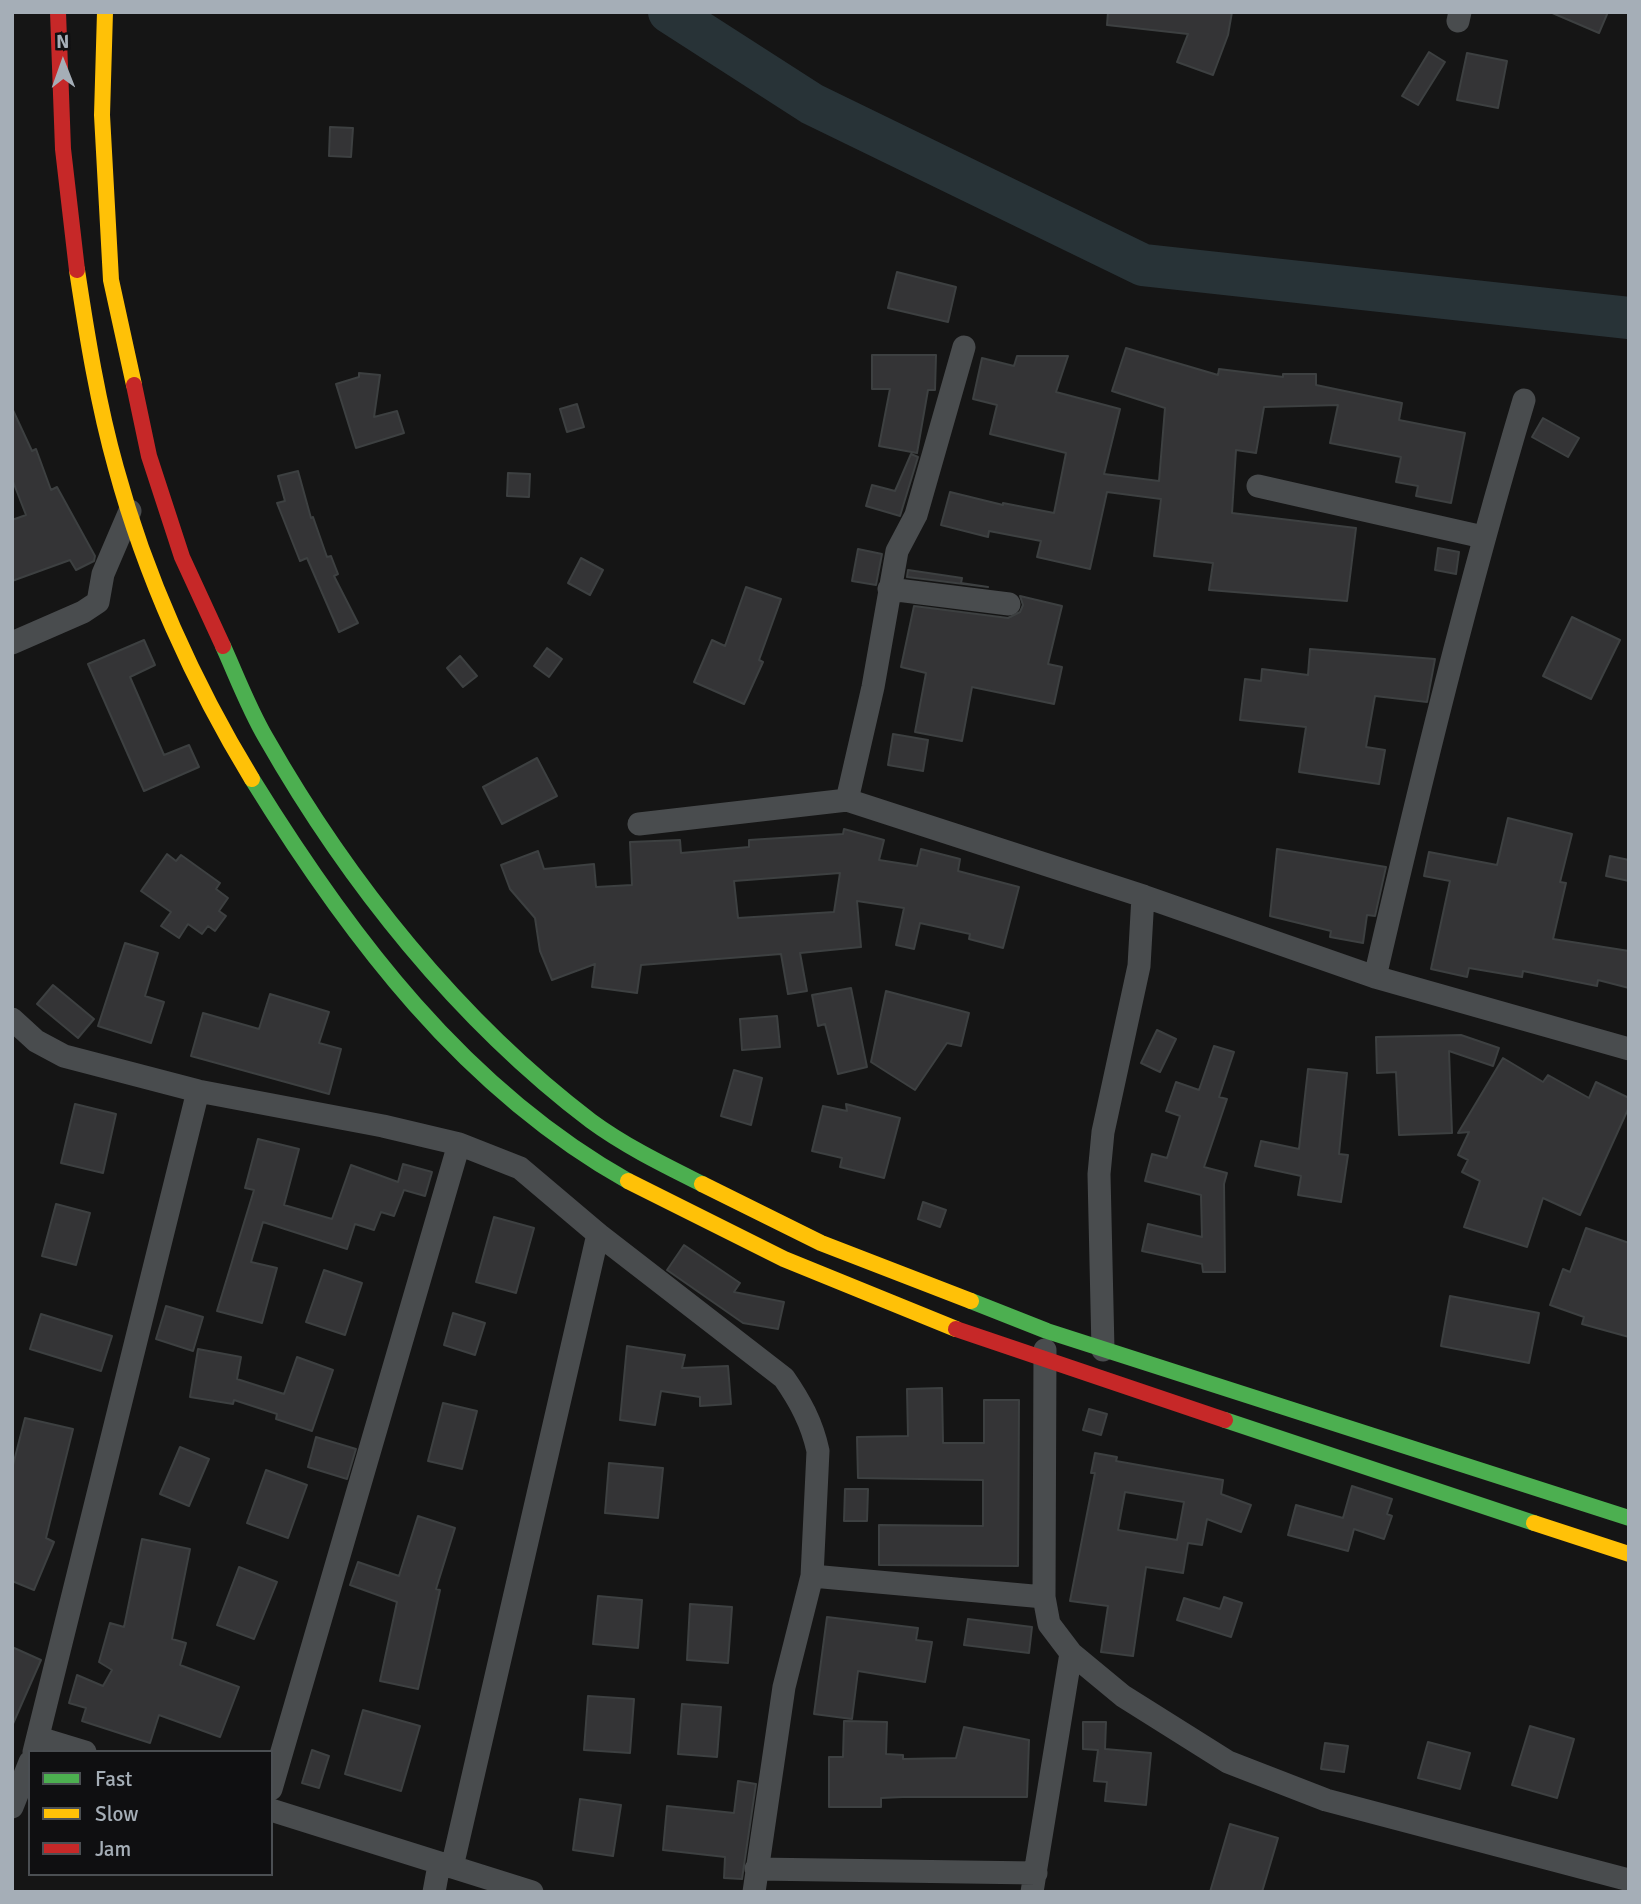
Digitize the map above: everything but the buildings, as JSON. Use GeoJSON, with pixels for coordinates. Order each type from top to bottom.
{"type":"FeatureCollection","features":[{"type":"Feature","properties":{"kind":"highway"},"geometry":{"type":"LineString","coordinates":[[58,12],[58,122],[78,287],[119,480],[164,598],[239,756],[323,894],[417,1009],[522,1110],[647,1193],[814,1274],[1043,1361],[1629,1554]]}},
{"type":"Feature","properties":{"kind":"highway"},"geometry":{"type":"LineString","coordinates":[[105,12],[102,115],[111,280],[149,456],[182,557],[265,737],[349,869],[444,986],[546,1084],[593,1122],[651,1158],[821,1243],[1047,1331],[1629,1518]]}},
{"type":"Feature","properties":{"kind":"street"},"geometry":{"type":"LineString","coordinates":[[847,800],[873,687],[897,551],[916,515],[964,347]]}},
{"type":"Feature","properties":{"kind":"street"},"geometry":{"type":"LineString","coordinates":[[1375,977],[1420,780],[1483,537],[1524,400]]}},
{"type":"Feature","properties":{"kind":"street"},"geometry":{"type":"LineString","coordinates":[[1258,486],[1483,537]]}},
{"type":"Feature","properties":{"kind":"street"},"geometry":{"type":"LineString","coordinates":[[12,643],[83,612],[98,602],[103,574],[131,511]]}},
{"type":"Feature","properties":{"kind":"street"},"geometry":{"type":"LineString","coordinates":[[889,589],[1009,604]]}},
{"type":"Feature","properties":{"kind":"street"},"geometry":{"type":"LineString","coordinates":[[639,824],[847,800],[1143,896],[1375,977],[1629,1049]]}},
{"type":"Feature","properties":{"kind":"street"},"geometry":{"type":"LineString","coordinates":[[1103,1350],[1099,1174],[1103,1132],[1139,966],[1143,896]]}},
{"type":"Feature","properties":{"kind":"street"},"geometry":{"type":"LineString","coordinates":[[12,1018],[36,1041],[64,1056],[198,1091],[383,1126],[459,1144],[520,1168],[598,1234],[784,1378],[801,1404],[818,1451],[812,1576],[784,1687],[754,1892]]}},
{"type":"Feature","properties":{"kind":"street"},"geometry":{"type":"LineString","coordinates":[[71,1750],[37,1745],[198,1091]]}},
{"type":"Feature","properties":{"kind":"street"},"geometry":{"type":"LineString","coordinates":[[273,1782],[459,1144]]}},
{"type":"Feature","properties":{"kind":"street"},"geometry":{"type":"LineString","coordinates":[[434,1892],[446,1866],[598,1234]]}},
{"type":"Feature","properties":{"kind":"street"},"geometry":{"type":"LineString","coordinates":[[1047,1331],[1043,1361],[1044,1597],[1049,1624],[1071,1653],[1123,1696],[1228,1762],[1326,1800],[1629,1880]]}},
{"type":"Feature","properties":{"kind":"street"},"geometry":{"type":"LineString","coordinates":[[812,1576],[1044,1597]]}},
{"type":"Feature","properties":{"kind":"street"},"geometry":{"type":"LineString","coordinates":[[756,1869],[1034,1882],[1071,1653]]}},
{"type":"Feature","properties":{"kind":"street"},"geometry":{"type":"LineString","coordinates":[[12,1807],[28,1767]]}},
{"type":"Feature","properties":{"kind":"street"},"geometry":{"type":"LineString","coordinates":[[273,1811],[532,1892]]}},
{"type":"Feature","properties":{"kind":"waterway"},"geometry":{"type":"LineString","coordinates":[[669,12],[812,104],[1143,265],[1629,318]]}},
{"type":"Feature","properties":{"kind":"traffic: fast"},"geometry":{"type":"LineString","coordinates":[[223,646],[260,727],[298,792],[370,896],[409,946],[496,1039],[591,1121],[631,1147],[702,1184]]}},
{"type":"Feature","properties":{"kind":"traffic: fast"},"geometry":{"type":"LineString","coordinates":[[252,779],[329,895],[370,951],[415,1004],[463,1055],[514,1101],[569,1144],[628,1181]]}},
{"type":"Feature","properties":{"kind":"traffic: fast"},"geometry":{"type":"LineString","coordinates":[[971,1301],[1047,1331],[1629,1518]]}},
{"type":"Feature","properties":{"kind":"traffic: fast"},"geometry":{"type":"LineString","coordinates":[[1225,1420],[1534,1523]]}},
{"type":"Feature","properties":{"kind":"traffic: slow"},"geometry":{"type":"LineString","coordinates":[[105,12],[102,115],[111,280],[134,385]]}},
{"type":"Feature","properties":{"kind":"traffic: slow"},"geometry":{"type":"LineString","coordinates":[[77,270],[104,419],[141,548],[191,667],[252,779]]}},
{"type":"Feature","properties":{"kind":"traffic: slow"},"geometry":{"type":"LineString","coordinates":[[628,1181],[784,1259],[956,1329]]}},
{"type":"Feature","properties":{"kind":"traffic: slow"},"geometry":{"type":"LineString","coordinates":[[702,1184],[821,1243],[971,1301]]}},
{"type":"Feature","properties":{"kind":"traffic: slow"},"geometry":{"type":"LineString","coordinates":[[1534,1523],[1629,1554]]}},
{"type":"Feature","properties":{"kind":"traffic: jam"},"geometry":{"type":"LineString","coordinates":[[58,12],[63,149],[77,270]]}},
{"type":"Feature","properties":{"kind":"traffic: jam"},"geometry":{"type":"LineString","coordinates":[[134,385],[149,456],[182,557],[223,646]]}},
{"type":"Feature","properties":{"kind":"traffic: jam"},"geometry":{"type":"LineString","coordinates":[[956,1329],[1225,1420]]}}]}
